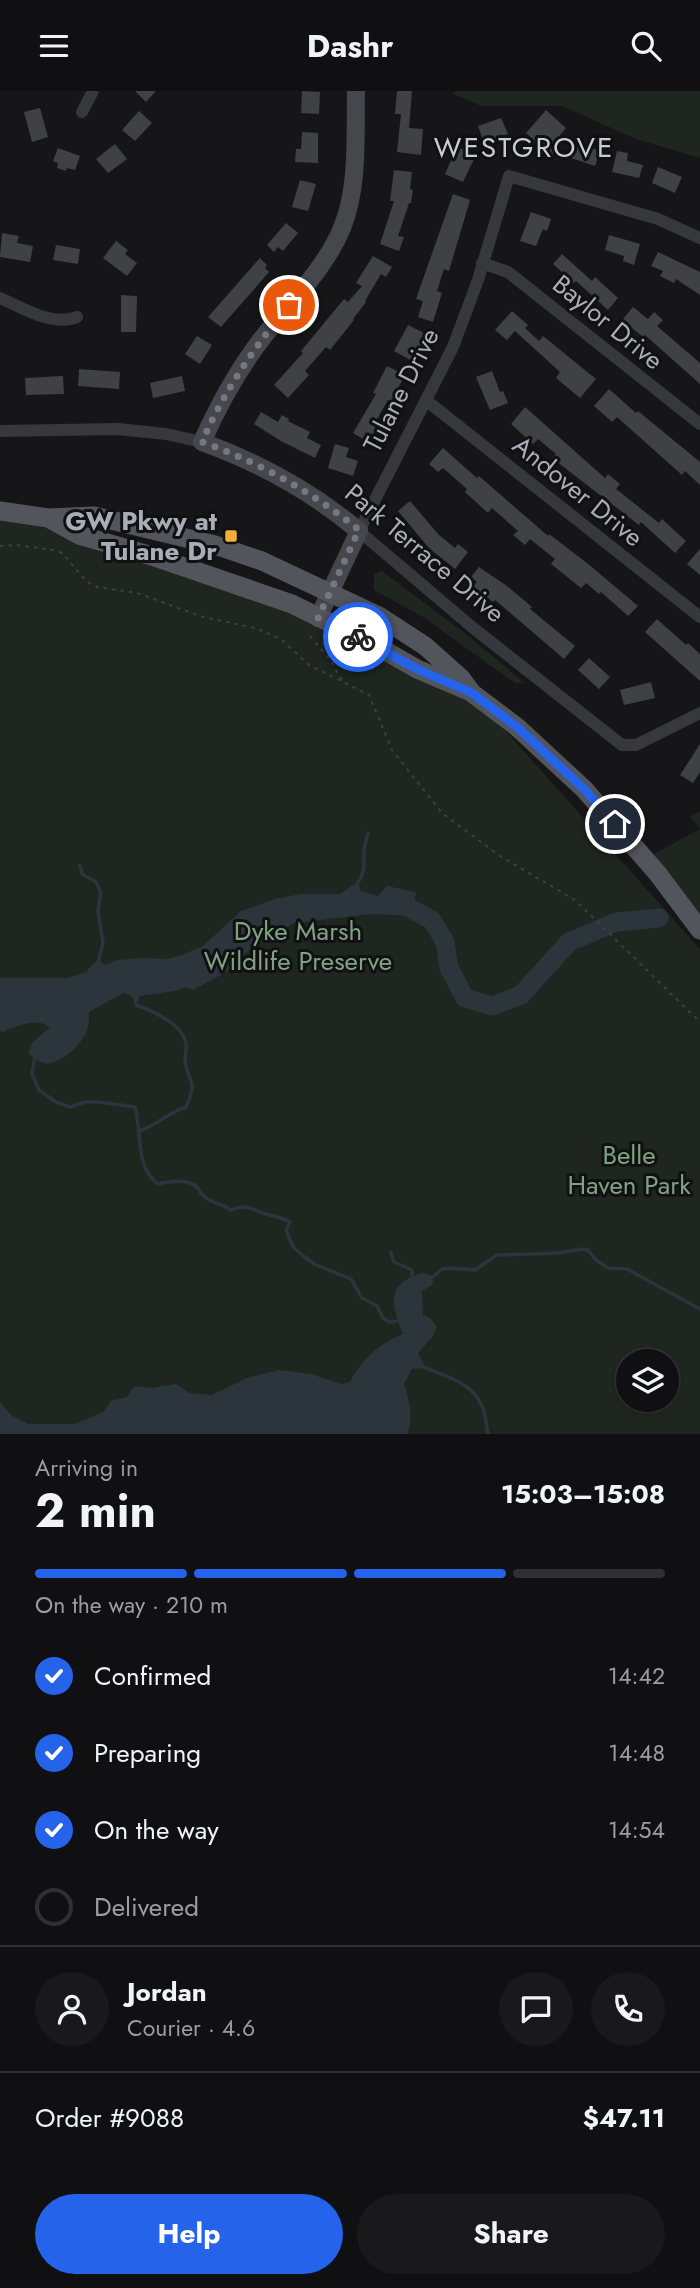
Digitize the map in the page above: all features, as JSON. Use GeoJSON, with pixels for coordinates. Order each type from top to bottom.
{"type":"FeatureCollection","features":[{"type":"Feature","properties":{"kind":"main road"},"geometry":{"type":"LineString","coordinates":[[0,511],[48,518],[94,516],[215,545],[262,561],[379,616],[425,646],[461,678],[472,693]]}},
{"type":"Feature","properties":{"kind":"main road"},"geometry":{"type":"LineString","coordinates":[[48,518],[79,535],[152,555],[257,590],[377,646],[417,669],[472,693],[517,727],[584,789],[658,874],[700,930]]}},
{"type":"Feature","properties":{"kind":"street"},"geometry":{"type":"LineString","coordinates":[[82,112],[93,91]]}},
{"type":"Feature","properties":{"kind":"street"},"geometry":{"type":"LineString","coordinates":[[202,442],[214,414],[245,360],[323,263],[342,228],[353,184],[356,91]]}},
{"type":"Feature","properties":{"kind":"street","name":"Tulane Drive"},"geometry":{"type":"LineString","coordinates":[[318,618],[359,530],[427,401],[464,322],[509,176],[658,219],[700,238]]}},
{"type":"Feature","properties":{"kind":"street","name":"Baylor Drive"},"geometry":{"type":"LineString","coordinates":[[482,263],[509,272],[700,424]]}},
{"type":"Feature","properties":{"kind":"street"},"geometry":{"type":"LineString","coordinates":[[0,298],[52,319],[70,320],[77,317]]}},
{"type":"Feature","properties":{"kind":"street","name":"Andover Drive"},"geometry":{"type":"LineString","coordinates":[[427,401],[700,617]]}},
{"type":"Feature","properties":{"kind":"street","name":"Park Terrace Drive"},"geometry":{"type":"LineString","coordinates":[[0,431],[118,429],[166,434],[202,442],[237,455],[290,481],[323,502],[471,627],[622,745],[636,745],[700,713]]}},
{"type":"Feature","properties":{"kind":"path"},"geometry":{"type":"LineString","coordinates":[[0,546],[17,545],[53,550],[62,553],[86,581],[97,587],[137,593],[203,617],[256,628],[281,639],[309,665],[369,695],[387,740],[399,759],[447,817],[500,856],[575,900],[700,1022]]}},
{"type":"Feature","properties":{"kind":"path"},"geometry":{"type":"LineString","coordinates":[[310,636],[331,661],[342,681]]}},
{"type":"Feature","properties":{"kind":"green space"},"geometry":{"type":"Polygon","coordinates":[[[456,91],[700,91],[700,158],[636,139],[562,106],[481,106],[453,94],[456,91]]]}},
{"type":"Feature","properties":{"kind":"green space","name":"Dyke Marsh Wildlife Preserve"},"geometry":{"type":"Polygon","coordinates":[[[0,512],[200,571],[472,693],[700,949],[700,1434],[0,1434],[0,512]]]}},
{"type":"Feature","properties":{"kind":"green space"},"geometry":{"type":"Polygon","coordinates":[[[382,571],[525,683],[515,683],[423,617],[374,590],[374,575],[382,571]]]}},
{"type":"Feature","properties":{"kind":"green space"},"geometry":{"type":"Polygon","coordinates":[[[700,811],[700,829],[690,817],[700,811]]]}},
{"type":"Feature","properties":{"kind":"green space"},"geometry":{"type":"Polygon","coordinates":[[[700,829],[700,934],[646,858],[700,829]]]}},
{"type":"Feature","properties":{"kind":"shaded area"},"geometry":{"type":"Polygon","coordinates":[[[358,882],[361,891],[378,896],[387,886],[416,892],[412,918],[405,915],[372,914],[294,923],[248,951],[228,971],[193,990],[185,987],[140,996],[136,1005],[131,995],[123,993],[89,1012],[88,1027],[82,1040],[67,1055],[55,1062],[43,1063],[28,1054],[33,1042],[50,1027],[32,1023],[0,1031],[0,978],[67,978],[86,972],[98,959],[105,965],[117,960],[167,959],[182,955],[203,946],[241,911],[275,899],[301,894],[340,894],[358,882]]]}},
{"type":"Feature","properties":{"kind":"shaded area"},"geometry":{"type":"Polygon","coordinates":[[[422,1273],[434,1276],[432,1285],[422,1291],[423,1315],[430,1318],[437,1327],[418,1353],[426,1368],[412,1369],[404,1384],[410,1416],[407,1434],[0,1434],[0,1402],[11,1415],[28,1424],[75,1424],[103,1412],[111,1401],[127,1397],[134,1386],[151,1388],[176,1384],[190,1393],[212,1395],[247,1378],[280,1370],[311,1374],[341,1384],[350,1382],[372,1353],[403,1334],[394,1306],[396,1290],[401,1283],[422,1273]]]}},
{"type":"Feature","properties":{"kind":"building"},"geometry":{"type":"Polygon","coordinates":[[[135,91],[156,91],[146,102],[135,91]]]}},
{"type":"Feature","properties":{"kind":"building"},"geometry":{"type":"Polygon","coordinates":[[[302,91],[320,92],[319,114],[301,113],[302,91]]]}},
{"type":"Feature","properties":{"kind":"building"},"geometry":{"type":"Polygon","coordinates":[[[397,91],[412,91],[409,128],[423,129],[421,155],[397,152],[401,114],[395,114],[397,91]]]}},
{"type":"Feature","properties":{"kind":"building"},"geometry":{"type":"Polygon","coordinates":[[[40,108],[48,137],[32,142],[24,112],[40,108]]]}},
{"type":"Feature","properties":{"kind":"building"},"geometry":{"type":"Polygon","coordinates":[[[546,110],[566,128],[555,141],[561,146],[552,156],[526,133],[546,110]]]}},
{"type":"Feature","properties":{"kind":"building"},"geometry":{"type":"Polygon","coordinates":[[[139,111],[152,123],[135,141],[122,130],[139,111]]]}},
{"type":"Feature","properties":{"kind":"building"},"geometry":{"type":"Polygon","coordinates":[[[501,118],[508,134],[484,143],[478,126],[501,118]]]}},
{"type":"Feature","properties":{"kind":"building"},"geometry":{"type":"Polygon","coordinates":[[[302,132],[318,133],[318,163],[295,162],[296,149],[301,149],[302,132]]]}},
{"type":"Feature","properties":{"kind":"building"},"geometry":{"type":"Polygon","coordinates":[[[573,142],[600,151],[595,166],[568,157],[573,142]]]}},
{"type":"Feature","properties":{"kind":"building"},"geometry":{"type":"Polygon","coordinates":[[[115,144],[127,159],[108,173],[96,159],[115,144]]]}},
{"type":"Feature","properties":{"kind":"building"},"geometry":{"type":"Polygon","coordinates":[[[457,147],[476,155],[463,182],[445,174],[457,147]]]}},
{"type":"Feature","properties":{"kind":"building"},"geometry":{"type":"Polygon","coordinates":[[[58,148],[80,156],[75,170],[57,168],[58,163],[53,161],[58,148]]]}},
{"type":"Feature","properties":{"kind":"building"},"geometry":{"type":"Polygon","coordinates":[[[617,151],[628,153],[627,161],[643,165],[639,178],[612,172],[617,151]]]}},
{"type":"Feature","properties":{"kind":"building"},"geometry":{"type":"Polygon","coordinates":[[[658,167],[682,177],[675,193],[652,183],[658,167]]]}},
{"type":"Feature","properties":{"kind":"building"},"geometry":{"type":"Polygon","coordinates":[[[394,170],[412,172],[411,203],[398,236],[404,237],[399,251],[380,244],[394,201],[390,201],[394,170]]]}},
{"type":"Feature","properties":{"kind":"building"},"geometry":{"type":"Polygon","coordinates":[[[300,180],[316,184],[308,211],[292,207],[300,180]]]}},
{"type":"Feature","properties":{"kind":"building"},"geometry":{"type":"Polygon","coordinates":[[[453,194],[470,200],[449,271],[444,269],[437,291],[442,293],[433,322],[418,317],[423,301],[416,299],[453,194]]]}},
{"type":"Feature","properties":{"kind":"building"},"geometry":{"type":"Polygon","coordinates":[[[531,212],[551,219],[547,231],[543,229],[536,246],[520,241],[531,212]]]}},
{"type":"Feature","properties":{"kind":"building"},"geometry":{"type":"Polygon","coordinates":[[[286,223],[298,233],[283,251],[278,247],[274,252],[267,245],[286,223]]]}},
{"type":"Feature","properties":{"kind":"building"},"geometry":{"type":"Polygon","coordinates":[[[2,233],[19,236],[17,243],[33,246],[30,262],[0,257],[2,233]]]}},
{"type":"Feature","properties":{"kind":"building"},"geometry":{"type":"Polygon","coordinates":[[[609,235],[640,244],[634,265],[623,261],[624,256],[605,250],[609,235]]]}},
{"type":"Feature","properties":{"kind":"building"},"geometry":{"type":"Polygon","coordinates":[[[116,241],[128,250],[125,254],[137,263],[127,276],[103,258],[116,241]]]}},
{"type":"Feature","properties":{"kind":"building"},"geometry":{"type":"Polygon","coordinates":[[[56,245],[80,249],[78,264],[53,260],[56,245]]]}},
{"type":"Feature","properties":{"kind":"building"},"geometry":{"type":"Polygon","coordinates":[[[658,252],[700,272],[700,295],[676,279],[674,283],[660,276],[663,271],[651,266],[658,252]]]}},
{"type":"Feature","properties":{"kind":"building"},"geometry":{"type":"Polygon","coordinates":[[[562,254],[592,281],[595,277],[618,298],[608,310],[553,264],[562,254]]]}},
{"type":"Feature","properties":{"kind":"building"},"geometry":{"type":"Polygon","coordinates":[[[373,256],[392,267],[386,277],[381,274],[354,320],[330,350],[326,347],[305,371],[309,375],[288,398],[274,385],[303,353],[301,351],[344,299],[348,302],[362,286],[356,283],[373,256]]]}},
{"type":"Feature","properties":{"kind":"building"},"geometry":{"type":"Polygon","coordinates":[[[260,258],[267,265],[265,268],[269,272],[221,327],[208,317],[260,258]]]}},
{"type":"Feature","properties":{"kind":"building"},"geometry":{"type":"Polygon","coordinates":[[[121,295],[137,296],[136,332],[121,332],[121,295]]]}},
{"type":"Feature","properties":{"kind":"building"},"geometry":{"type":"Polygon","coordinates":[[[633,307],[648,319],[654,312],[663,320],[657,326],[700,363],[700,384],[645,335],[643,337],[622,320],[633,307]]]}},
{"type":"Feature","properties":{"kind":"building"},"geometry":{"type":"Polygon","coordinates":[[[512,311],[528,325],[525,328],[539,341],[543,336],[596,379],[580,398],[556,378],[560,372],[515,331],[507,340],[495,330],[512,311]]]}},
{"type":"Feature","properties":{"kind":"building"},"geometry":{"type":"Polygon","coordinates":[[[408,325],[428,335],[414,362],[394,351],[408,325]]]}},
{"type":"Feature","properties":{"kind":"building"},"geometry":{"type":"Polygon","coordinates":[[[197,336],[212,345],[200,364],[185,354],[197,336]]]}},
{"type":"Feature","properties":{"kind":"building"},"geometry":{"type":"Polygon","coordinates":[[[387,366],[405,375],[391,402],[388,400],[377,419],[383,423],[371,444],[353,433],[376,394],[373,393],[387,366]]]}},
{"type":"Feature","properties":{"kind":"building"},"geometry":{"type":"Polygon","coordinates":[[[79,369],[120,372],[119,389],[78,386],[79,369]]]}},
{"type":"Feature","properties":{"kind":"building"},"geometry":{"type":"Polygon","coordinates":[[[492,371],[500,392],[503,391],[508,403],[490,410],[476,377],[492,371]]]}},
{"type":"Feature","properties":{"kind":"building"},"geometry":{"type":"Polygon","coordinates":[[[63,376],[64,394],[26,395],[25,378],[63,376]]]}},
{"type":"Feature","properties":{"kind":"building"},"geometry":{"type":"Polygon","coordinates":[[[182,376],[185,391],[153,398],[150,383],[182,376]]]}},
{"type":"Feature","properties":{"kind":"building"},"geometry":{"type":"Polygon","coordinates":[[[609,389],[700,462],[700,485],[685,471],[682,475],[617,417],[612,422],[594,406],[609,389]]]}},
{"type":"Feature","properties":{"kind":"building"},"geometry":{"type":"Polygon","coordinates":[[[525,407],[605,478],[608,474],[620,484],[616,489],[659,523],[662,519],[686,541],[675,553],[641,522],[639,525],[552,458],[556,454],[538,439],[533,444],[511,424],[525,407]]]}},
{"type":"Feature","properties":{"kind":"building"},"geometry":{"type":"Polygon","coordinates":[[[261,412],[278,422],[282,415],[310,432],[307,438],[321,445],[315,458],[254,424],[261,412]]]}},
{"type":"Feature","properties":{"kind":"building"},"geometry":{"type":"Polygon","coordinates":[[[335,444],[349,448],[346,457],[358,461],[353,476],[328,468],[335,444]]]}},
{"type":"Feature","properties":{"kind":"building"},"geometry":{"type":"Polygon","coordinates":[[[443,448],[548,536],[549,534],[587,563],[638,606],[628,616],[601,592],[599,594],[586,583],[581,588],[551,564],[555,559],[530,539],[525,545],[513,535],[518,531],[492,508],[488,513],[465,492],[467,489],[443,468],[438,472],[429,464],[443,448]]]}},
{"type":"Feature","properties":{"kind":"building"},"geometry":{"type":"Polygon","coordinates":[[[410,501],[439,535],[455,548],[458,544],[468,552],[455,569],[429,548],[398,511],[410,501]]]}},
{"type":"Feature","properties":{"kind":"building"},"geometry":{"type":"Polygon","coordinates":[[[700,549],[700,575],[687,564],[700,549]]]}},
{"type":"Feature","properties":{"kind":"building"},"geometry":{"type":"Polygon","coordinates":[[[479,567],[507,586],[575,646],[564,659],[495,600],[493,602],[473,586],[477,582],[471,577],[479,567]]]}},
{"type":"Feature","properties":{"kind":"building"},"geometry":{"type":"Polygon","coordinates":[[[657,619],[700,654],[700,681],[645,632],[657,619]]]}},
{"type":"Feature","properties":{"kind":"building"},"geometry":{"type":"Polygon","coordinates":[[[589,658],[610,677],[599,689],[578,670],[589,658]]]}},
{"type":"Feature","properties":{"kind":"building"},"geometry":{"type":"Polygon","coordinates":[[[651,682],[655,698],[624,705],[620,690],[651,682]]]}},
{"type":"Feature","properties":{"kind":"building"},"geometry":{"type":"Polygon","coordinates":[[[700,744],[700,772],[693,783],[680,775],[700,744]]]}},
{"type":"Feature","properties":{"kind":"waterway"},"geometry":{"type":"LineString","coordinates":[[357,884],[363,872],[368,833]]}},
{"type":"Feature","properties":{"kind":"waterway"},"geometry":{"type":"LineString","coordinates":[[80,865],[82,874],[96,882],[101,893],[98,910],[103,943],[98,963]]}},
{"type":"Feature","properties":{"kind":"waterway"},"geometry":{"type":"LineString","coordinates":[[388,905],[405,906],[432,920],[445,942],[449,968],[465,998],[492,1006],[521,995],[569,942],[616,922],[659,918]]}},
{"type":"Feature","properties":{"kind":"waterway"},"geometry":{"type":"LineString","coordinates":[[136,1003],[166,1019],[179,1030],[186,1045],[186,1067],[192,1086],[186,1107],[139,1131]]}},
{"type":"Feature","properties":{"kind":"waterway"},"geometry":{"type":"LineString","coordinates":[[35,1056],[32,1074],[39,1090],[56,1102],[70,1107],[85,1102],[135,1107],[142,1159],[151,1177],[158,1184],[173,1181],[189,1183],[208,1199],[231,1210],[247,1207],[287,1220],[290,1222],[286,1230],[293,1247],[314,1264],[351,1279],[362,1298],[377,1306],[383,1318],[389,1322],[396,1321]]}},
{"type":"Feature","properties":{"kind":"waterway"},"geometry":{"type":"LineString","coordinates":[[434,1276],[442,1269],[475,1270],[497,1255],[558,1253],[583,1249],[588,1250],[608,1268],[627,1269],[700,1309]]}},
{"type":"Feature","properties":{"kind":"waterway"},"geometry":{"type":"LineString","coordinates":[[391,1253],[394,1262],[412,1270],[412,1276]]}},
{"type":"Feature","properties":{"kind":"waterway"},"geometry":{"type":"LineString","coordinates":[[426,1368],[466,1386],[478,1398],[488,1434]]}},
{"type":"Feature","properties":{"kind":"way so far"},"geometry":{"type":"LineString","coordinates":[[289,305],[245,360],[214,414],[202,442],[237,455],[290,481],[359,530],[318,618],[358,637]]}},
{"type":"Feature","properties":{"kind":"place","name":"GW Pkwy at Tulane Dr"},"geometry":{"type":"Point","coordinates":[231,536]}},
{"type":"Feature","properties":{"kind":"district","name":"WESTGROVE"},"geometry":{"type":"Point","coordinates":[524,147]}},
{"type":"Feature","properties":{"kind":"route"},"geometry":{"type":"LineString","coordinates":[[358,637],[417,669],[472,693],[517,727],[584,789],[615,824]]}},
{"type":"Feature","properties":{"kind":"park label","name":"Belle Haven Park"},"geometry":{"type":"Point","coordinates":[629,1170]}}]}
